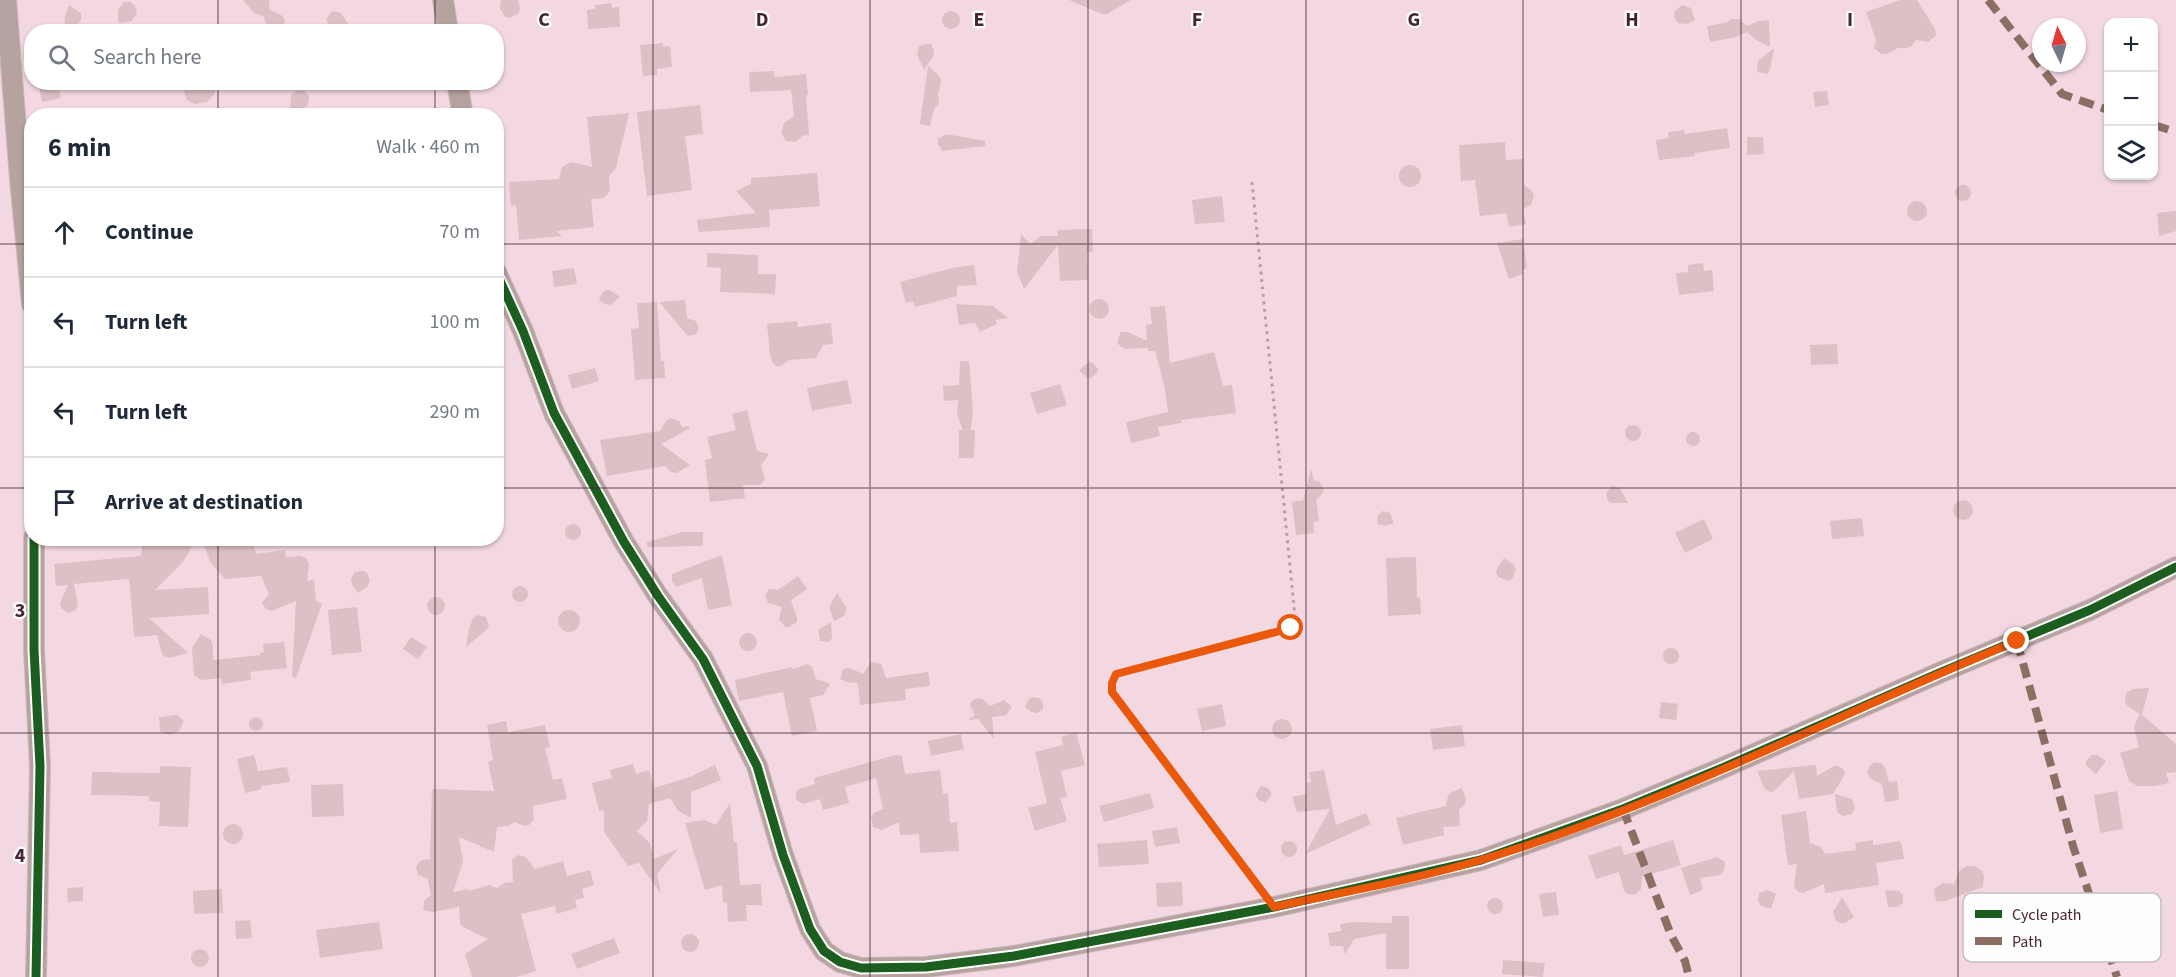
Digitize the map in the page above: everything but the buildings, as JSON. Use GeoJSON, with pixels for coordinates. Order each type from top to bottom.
{"type":"FeatureCollection","features":[{"type":"Feature","properties":{"kind":"street"},"geometry":{"type":"LineString","coordinates":[[6,0],[24,210]]}},
{"type":"Feature","properties":{"kind":"street"},"geometry":{"type":"LineString","coordinates":[[443,0],[447,24]]}},
{"type":"Feature","properties":{"kind":"street"},"geometry":{"type":"LineString","coordinates":[[458,90],[462,108]]}},
{"type":"Feature","properties":{"kind":"street"},"geometry":{"type":"LineString","coordinates":[[504,289],[523,331],[554,413],[624,542],[658,596],[703,659],[757,766],[783,855],[810,929],[824,951],[840,962],[861,968],[926,967],[1014,956],[1274,907],[1481,860],[1633,805],[1835,720],[1939,673],[2090,610],[2176,567]]}},
{"type":"Feature","properties":{"kind":"street"},"geometry":{"type":"LineString","coordinates":[[33,546],[34,650],[40,766],[36,977]]}},
{"type":"Feature","properties":{"kind":"path"},"geometry":{"type":"LineString","coordinates":[[1252,182],[1295,616],[1291,628],[1282,631],[1116,674],[1112,683],[1112,692],[1274,907]]}},
{"type":"Feature","properties":{"kind":"marked path"},"geometry":{"type":"LineString","coordinates":[[1988,0],[2062,94],[2104,109]]}},
{"type":"Feature","properties":{"kind":"marked path"},"geometry":{"type":"LineString","coordinates":[[2157,126],[2176,130]]}},
{"type":"Feature","properties":{"kind":"marked path"},"geometry":{"type":"LineString","coordinates":[[2017,641],[2073,846],[2089,893]]}},
{"type":"Feature","properties":{"kind":"marked path"},"geometry":{"type":"LineString","coordinates":[[1623,809],[1671,935],[1685,961],[1689,977]]}},
{"type":"Feature","properties":{"kind":"marked path"},"geometry":{"type":"LineString","coordinates":[[2112,962],[2117,977]]}},
{"type":"Feature","properties":{"kind":"cycle path"},"geometry":{"type":"LineString","coordinates":[[504,289],[523,331],[554,413],[624,542],[658,596],[703,659],[757,766],[783,855],[810,929],[824,951],[840,962],[861,968],[926,967],[1014,956],[1274,907],[1481,860],[1623,809],[1720,769],[2090,610],[2176,567]]}},
{"type":"Feature","properties":{"kind":"cycle path"},"geometry":{"type":"LineString","coordinates":[[34,546],[34,650],[40,766],[36,977]]}},
{"type":"Feature","properties":{"kind":"route"},"geometry":{"type":"LineString","coordinates":[[1291,628],[1116,674],[1112,683],[1112,692],[1274,907],[1481,860],[1548,837],[1720,769],[2017,641]]}}]}
